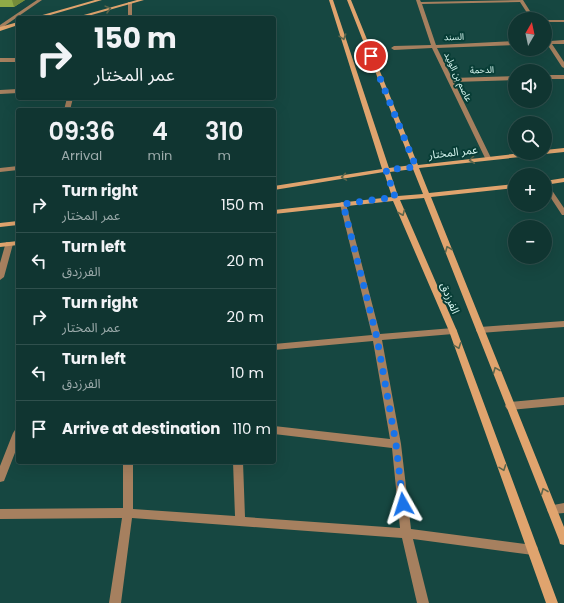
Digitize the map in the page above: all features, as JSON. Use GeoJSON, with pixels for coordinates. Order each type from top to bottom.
{"type":"FeatureCollection","features":[{"type":"Feature","properties":{"kind":"main road"},"geometry":{"type":"LineString","coordinates":[[41,16],[100,0]]}},
{"type":"Feature","properties":{"kind":"main road"},"geometry":{"type":"LineString","coordinates":[[82,16],[142,0]]}},
{"type":"Feature","properties":{"kind":"main road","name":"الفرزدق"},"geometry":{"type":"LineString","coordinates":[[331,0],[395,197],[453,331],[552,603]]}},
{"type":"Feature","properties":{"kind":"main road","name":"الفرزدق"},"geometry":{"type":"LineString","coordinates":[[349,0],[564,540]]}},
{"type":"Feature","properties":{"kind":"main road"},"geometry":{"type":"LineString","coordinates":[[0,28],[16,24]]}},
{"type":"Feature","properties":{"kind":"main road"},"geometry":{"type":"LineString","coordinates":[[0,28],[16,27]]}},
{"type":"Feature","properties":{"kind":"main road"},"geometry":{"type":"LineString","coordinates":[[552,151],[564,150]]}},
{"type":"Feature","properties":{"kind":"main road","name":"عمر المختار"},"geometry":{"type":"LineString","coordinates":[[276,188],[386,170],[508,156]]}},
{"type":"Feature","properties":{"kind":"main road"},"geometry":{"type":"LineString","coordinates":[[552,182],[564,180]]}},
{"type":"Feature","properties":{"kind":"main road"},"geometry":{"type":"LineString","coordinates":[[276,212],[395,197],[427,196],[508,187]]}},
{"type":"Feature","properties":{"kind":"main road"},"geometry":{"type":"LineString","coordinates":[[0,225],[16,223]]}},
{"type":"Feature","properties":{"kind":"main road"},"geometry":{"type":"LineString","coordinates":[[0,245],[16,243]]}},
{"type":"Feature","properties":{"kind":"street"},"geometry":{"type":"LineString","coordinates":[[17,16],[40,0]]}},
{"type":"Feature","properties":{"kind":"street"},"geometry":{"type":"LineString","coordinates":[[419,1],[521,0],[529,12]]}},
{"type":"Feature","properties":{"kind":"street","name":"عاصم بن الوليد"},"geometry":{"type":"LineString","coordinates":[[419,1],[434,46],[488,158]]}},
{"type":"Feature","properties":{"kind":"street"},"geometry":{"type":"LineString","coordinates":[[130,3],[130,16]]}},
{"type":"Feature","properties":{"kind":"street"},"geometry":{"type":"LineString","coordinates":[[0,28],[16,17]]}},
{"type":"Feature","properties":{"kind":"street"},"geometry":{"type":"LineString","coordinates":[[552,21],[564,21]]}},
{"type":"Feature","properties":{"kind":"street"},"geometry":{"type":"LineString","coordinates":[[552,41],[564,42]]}},
{"type":"Feature","properties":{"kind":"street","name":"السند"},"geometry":{"type":"LineString","coordinates":[[394,48],[508,44]]}},
{"type":"Feature","properties":{"kind":"street"},"geometry":{"type":"LineString","coordinates":[[552,49],[564,66]]}},
{"type":"Feature","properties":{"kind":"street"},"geometry":{"type":"LineString","coordinates":[[0,60],[16,60]]}},
{"type":"Feature","properties":{"kind":"street"},"geometry":{"type":"LineString","coordinates":[[552,77],[564,77]]}},
{"type":"Feature","properties":{"kind":"street","name":"الدحمة"},"geometry":{"type":"LineString","coordinates":[[450,80],[508,78]]}},
{"type":"Feature","properties":{"kind":"street"},"geometry":{"type":"LineString","coordinates":[[0,92],[16,91]]}},
{"type":"Feature","properties":{"kind":"street"},"geometry":{"type":"LineString","coordinates":[[0,170],[16,168]]}},
{"type":"Feature","properties":{"kind":"street"},"geometry":{"type":"LineString","coordinates":[[552,194],[564,213]]}},
{"type":"Feature","properties":{"kind":"street"},"geometry":{"type":"LineString","coordinates":[[343,204],[377,338],[396,444],[406,533],[424,603]]}},
{"type":"Feature","properties":{"kind":"street"},"geometry":{"type":"LineString","coordinates":[[0,277],[9,244]]}},
{"type":"Feature","properties":{"kind":"street"},"geometry":{"type":"LineString","coordinates":[[480,330],[564,324]]}},
{"type":"Feature","properties":{"kind":"street"},"geometry":{"type":"LineString","coordinates":[[276,347],[453,331]]}},
{"type":"Feature","properties":{"kind":"street"},"geometry":{"type":"LineString","coordinates":[[510,406],[564,401]]}},
{"type":"Feature","properties":{"kind":"street"},"geometry":{"type":"LineString","coordinates":[[276,430],[396,444]]}},
{"type":"Feature","properties":{"kind":"street"},"geometry":{"type":"LineString","coordinates":[[0,478],[16,438]]}},
{"type":"Feature","properties":{"kind":"street"},"geometry":{"type":"LineString","coordinates":[[115,603],[128,513],[128,464]]}},
{"type":"Feature","properties":{"kind":"street"},"geometry":{"type":"LineString","coordinates":[[238,464],[240,521]]}},
{"type":"Feature","properties":{"kind":"street"},"geometry":{"type":"LineString","coordinates":[[552,509],[564,508]]}},
{"type":"Feature","properties":{"kind":"street"},"geometry":{"type":"LineString","coordinates":[[0,514],[128,513],[406,533],[533,550]]}},
{"type":"Feature","properties":{"kind":"route"},"geometry":{"type":"LineString","coordinates":[[371,56],[416,167],[386,170],[395,197],[343,204],[377,338],[396,444],[403,504]]}}]}
